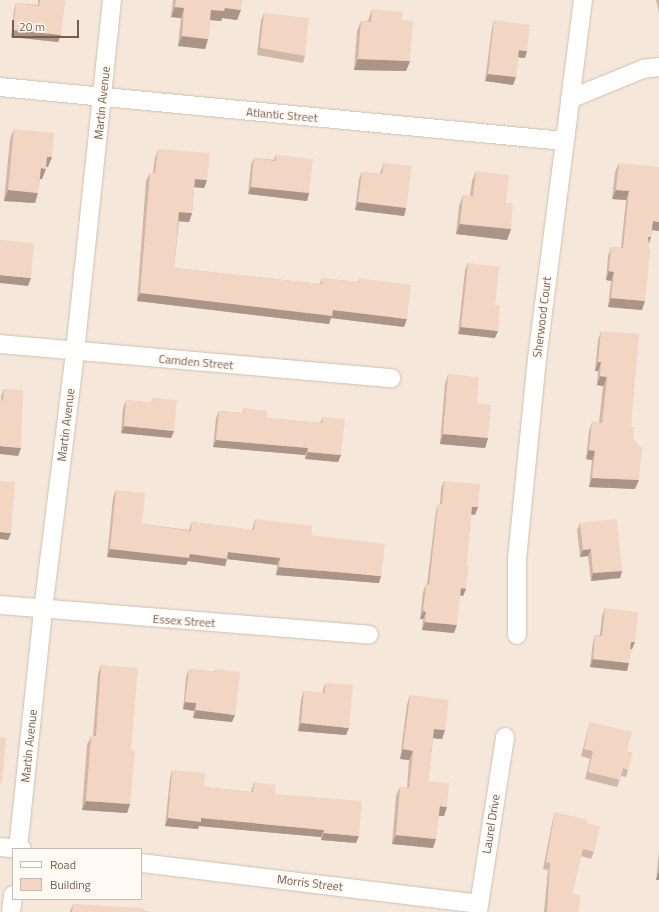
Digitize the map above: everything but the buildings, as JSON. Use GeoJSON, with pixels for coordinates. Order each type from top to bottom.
{"type":"FeatureCollection","features":[{"type":"Feature","properties":{"kind":"street","name":"Martin Avenue"},"geometry":{"type":"LineString","coordinates":[[18,848],[42,610],[75,352],[112,0]]}},
{"type":"Feature","properties":{"kind":"street","name":"Sherwood Court"},"geometry":{"type":"LineString","coordinates":[[517,635],[517,559],[537,359],[583,0]]}},
{"type":"Feature","properties":{"kind":"street"},"geometry":{"type":"LineString","coordinates":[[570,99],[643,69],[659,67]]}},
{"type":"Feature","properties":{"kind":"street","name":"Atlantic Street"},"geometry":{"type":"LineString","coordinates":[[0,87],[564,142]]}},
{"type":"Feature","properties":{"kind":"street","name":"Camden Street"},"geometry":{"type":"LineString","coordinates":[[0,344],[75,352],[392,378]]}},
{"type":"Feature","properties":{"kind":"street","name":"Essex Street"},"geometry":{"type":"LineString","coordinates":[[0,605],[42,610],[369,635]]}},
{"type":"Feature","properties":{"kind":"street","name":"Laurel Drive"},"geometry":{"type":"LineString","coordinates":[[478,908],[505,736]]}},
{"type":"Feature","properties":{"kind":"street"},"geometry":{"type":"LineString","coordinates":[[0,847],[12,848]]}},
{"type":"Feature","properties":{"kind":"street","name":"Morris Street"},"geometry":{"type":"LineString","coordinates":[[142,863],[478,908]]}},
{"type":"Feature","properties":{"kind":"street"},"geometry":{"type":"LineString","coordinates":[[11,912],[12,900]]}},
{"type":"Feature","properties":{"kind":"shaded area"},"geometry":{"type":"Polygon","coordinates":[[[0,0],[659,0],[659,912],[0,912],[0,0]]]}}]}
